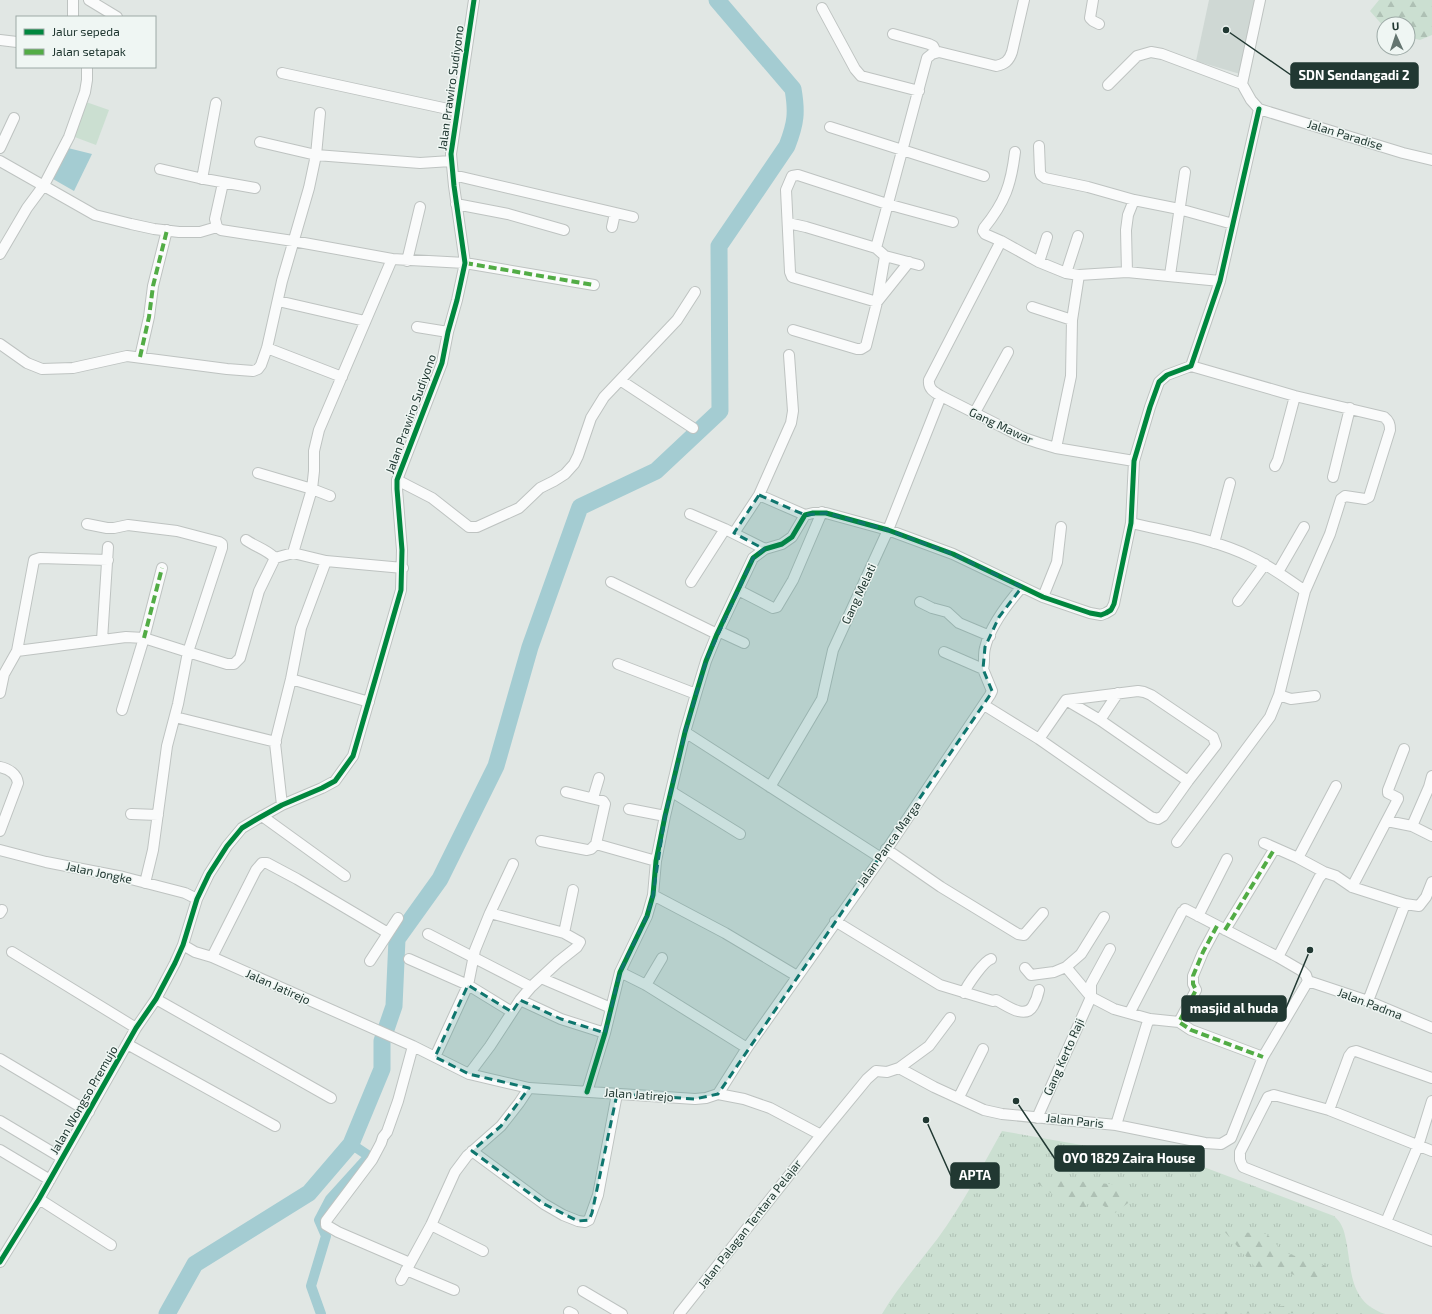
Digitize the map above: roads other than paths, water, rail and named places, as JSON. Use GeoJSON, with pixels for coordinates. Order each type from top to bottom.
{"type":"FeatureCollection","features":[{"type":"Feature","properties":{"kind":"street"},"geometry":{"type":"LineString","coordinates":[[73,0],[73,16]]}},
{"type":"Feature","properties":{"kind":"street"},"geometry":{"type":"LineString","coordinates":[[89,0],[115,16]]}},
{"type":"Feature","properties":{"kind":"street","name":"Jalan Prawiro Sudiyono"},"geometry":{"type":"LineString","coordinates":[[183,946],[197,899],[209,874],[227,846],[242,828],[282,805],[322,788],[334,781],[353,756],[401,590],[403,568],[396,489],[398,480],[442,363],[465,263],[451,161],[474,0]]}},
{"type":"Feature","properties":{"kind":"street"},"geometry":{"type":"LineString","coordinates":[[876,248],[927,58],[929,55],[936,52],[996,66],[1003,65],[1009,59],[1012,52],[1024,0]]}},
{"type":"Feature","properties":{"kind":"street"},"geometry":{"type":"LineString","coordinates":[[1093,0],[1090,18],[1093,22],[1099,24]]}},
{"type":"Feature","properties":{"kind":"street"},"geometry":{"type":"LineString","coordinates":[[1242,84],[1260,0]]}},
{"type":"Feature","properties":{"kind":"street"},"geometry":{"type":"LineString","coordinates":[[822,8],[855,69],[861,76],[919,91]]}},
{"type":"Feature","properties":{"kind":"street"},"geometry":{"type":"LineString","coordinates":[[893,34],[929,44],[935,48],[936,52]]}},
{"type":"Feature","properties":{"kind":"street"},"geometry":{"type":"LineString","coordinates":[[0,40],[16,42]]}},
{"type":"Feature","properties":{"kind":"street"},"geometry":{"type":"LineString","coordinates":[[1108,85],[1137,56],[1151,52],[1162,54],[1242,84],[1251,100],[1259,109],[1220,281],[1191,366]]}},
{"type":"Feature","properties":{"kind":"street"},"geometry":{"type":"LineString","coordinates":[[0,254],[26,208],[44,185],[69,137],[85,92],[87,68]]}},
{"type":"Feature","properties":{"kind":"street"},"geometry":{"type":"LineString","coordinates":[[282,73],[457,111]]}},
{"type":"Feature","properties":{"kind":"street"},"geometry":{"type":"LineString","coordinates":[[202,179],[216,104]]}},
{"type":"Feature","properties":{"kind":"street","name":"Jalan Paradise"},"geometry":{"type":"LineString","coordinates":[[1259,109],[1403,153],[1432,160]]}},
{"type":"Feature","properties":{"kind":"street"},"geometry":{"type":"LineString","coordinates":[[0,344],[27,363],[42,369],[73,368],[127,356],[227,369],[254,371],[258,369],[267,348],[293,241],[309,188],[316,155],[320,113]]}},
{"type":"Feature","properties":{"kind":"street"},"geometry":{"type":"LineString","coordinates":[[1,145],[14,118]]}},
{"type":"Feature","properties":{"kind":"street"},"geometry":{"type":"LineString","coordinates":[[830,128],[984,176]]}},
{"type":"Feature","properties":{"kind":"street"},"geometry":{"type":"LineString","coordinates":[[260,142],[316,155],[420,163],[451,161]]}},
{"type":"Feature","properties":{"kind":"street"},"geometry":{"type":"LineString","coordinates":[[1039,146],[1040,172],[1045,178],[1088,187],[1134,200],[1179,209],[1233,224]]}},
{"type":"Feature","properties":{"kind":"street"},"geometry":{"type":"LineString","coordinates":[[1015,152],[1013,172],[1008,190],[1003,201],[984,228],[983,231],[985,234],[1039,262],[1066,273],[1079,276],[1127,272],[1220,281]]}},
{"type":"Feature","properties":{"kind":"street"},"geometry":{"type":"LineString","coordinates":[[0,161],[95,214],[131,224],[167,230],[200,232],[217,227],[227,231],[392,259],[465,263],[594,285]]}},
{"type":"Feature","properties":{"kind":"street"},"geometry":{"type":"LineString","coordinates":[[160,169],[202,179],[255,188]]}},
{"type":"Feature","properties":{"kind":"street"},"geometry":{"type":"LineString","coordinates":[[1170,275],[1185,172]]}},
{"type":"Feature","properties":{"kind":"street"},"geometry":{"type":"LineString","coordinates":[[453,175],[633,217]]}},
{"type":"Feature","properties":{"kind":"street"},"geometry":{"type":"LineString","coordinates":[[877,302],[792,277],[790,272],[786,190],[792,176],[798,175],[887,204],[953,222]]}},
{"type":"Feature","properties":{"kind":"street"},"geometry":{"type":"LineString","coordinates":[[217,227],[214,219],[223,183]]}},
{"type":"Feature","properties":{"kind":"street"},"geometry":{"type":"LineString","coordinates":[[1127,272],[1126,230],[1128,215],[1134,200]]}},
{"type":"Feature","properties":{"kind":"street"},"geometry":{"type":"LineString","coordinates":[[456,204],[514,216],[564,230]]}},
{"type":"Feature","properties":{"kind":"street"},"geometry":{"type":"LineString","coordinates":[[407,261],[420,207]]}},
{"type":"Feature","properties":{"kind":"street"},"geometry":{"type":"LineString","coordinates":[[612,227],[615,213]]}},
{"type":"Feature","properties":{"kind":"street"},"geometry":{"type":"LineString","coordinates":[[788,223],[806,226],[876,248],[886,256],[919,265]]}},
{"type":"Feature","properties":{"kind":"street"},"geometry":{"type":"LineString","coordinates":[[140,357],[149,317],[153,286],[167,230]]}},
{"type":"Feature","properties":{"kind":"street"},"geometry":{"type":"LineString","coordinates":[[1066,273],[1078,236]]}},
{"type":"Feature","properties":{"kind":"street"},"geometry":{"type":"LineString","coordinates":[[1039,262],[1047,237]]}},
{"type":"Feature","properties":{"kind":"street"},"geometry":{"type":"LineString","coordinates":[[941,396],[931,390],[929,380],[1001,241]]}},
{"type":"Feature","properties":{"kind":"street"},"geometry":{"type":"LineString","coordinates":[[793,330],[857,349],[862,349],[866,346],[886,256]]}},
{"type":"Feature","properties":{"kind":"street"},"geometry":{"type":"LineString","coordinates":[[293,553],[312,489],[314,451],[319,430],[392,259]]}},
{"type":"Feature","properties":{"kind":"street"},"geometry":{"type":"LineString","coordinates":[[877,302],[909,262]]}},
{"type":"Feature","properties":{"kind":"street"},"geometry":{"type":"LineString","coordinates":[[1056,448],[1071,376],[1072,320],[1079,276]]}},
{"type":"Feature","properties":{"kind":"street"},"geometry":{"type":"LineString","coordinates":[[398,480],[432,498],[469,527],[477,527],[518,508],[540,488],[554,481],[569,469],[578,456],[591,418],[604,397],[677,320],[695,292]]}},
{"type":"Feature","properties":{"kind":"street"},"geometry":{"type":"LineString","coordinates":[[278,301],[365,321]]}},
{"type":"Feature","properties":{"kind":"street"},"geometry":{"type":"LineString","coordinates":[[1032,307],[1072,320]]}},
{"type":"Feature","properties":{"kind":"street"},"geometry":{"type":"LineString","coordinates":[[417,327],[448,332]]}},
{"type":"Feature","properties":{"kind":"street"},"geometry":{"type":"LineString","coordinates":[[267,348],[342,377]]}},
{"type":"Feature","properties":{"kind":"street"},"geometry":{"type":"LineString","coordinates":[[974,414],[1008,352]]}},
{"type":"Feature","properties":{"kind":"street"},"geometry":{"type":"LineString","coordinates":[[692,582],[729,531],[759,495],[791,423],[793,411],[789,355]]}},
{"type":"Feature","properties":{"kind":"street"},"geometry":{"type":"LineString","coordinates":[[587,1092],[605,1033],[620,972],[647,916],[653,895],[656,861],[684,732],[718,633],[754,558],[765,549],[782,544],[792,537],[805,515],[813,512],[822,512],[888,530],[953,554],[1043,597],[1090,613],[1101,615],[1110,610],[1114,604],[1131,523],[1134,462],[1159,382],[1166,375],[1191,366],[1295,396],[1384,417],[1390,425],[1390,430],[1369,497],[1365,499],[1344,496],[1341,499],[1330,534],[1305,592],[1279,695],[1270,717],[1177,842]]}},
{"type":"Feature","properties":{"kind":"street"},"geometry":{"type":"LineString","coordinates":[[620,380],[693,428]]}},
{"type":"Feature","properties":{"kind":"street","name":"Gang Mawar"},"geometry":{"type":"LineString","coordinates":[[941,396],[1024,438],[1056,448],[1134,462]]}},
{"type":"Feature","properties":{"kind":"street","name":"Gang Melati"},"geometry":{"type":"LineString","coordinates":[[770,787],[822,699],[833,650],[888,530],[941,396]]}},
{"type":"Feature","properties":{"kind":"street"},"geometry":{"type":"LineString","coordinates":[[1275,466],[1278,460],[1295,396]]}},
{"type":"Feature","properties":{"kind":"street"},"geometry":{"type":"LineString","coordinates":[[1332,477],[1350,408]]}},
{"type":"Feature","properties":{"kind":"street"},"geometry":{"type":"LineString","coordinates":[[258,473],[330,496]]}},
{"type":"Feature","properties":{"kind":"street"},"geometry":{"type":"LineString","coordinates":[[1214,543],[1230,483]]}},
{"type":"Feature","properties":{"kind":"street"},"geometry":{"type":"LineString","coordinates":[[759,495],[805,515]]}},
{"type":"Feature","properties":{"kind":"street"},"geometry":{"type":"LineString","coordinates":[[738,590],[773,608],[776,608],[793,580],[822,512]]}},
{"type":"Feature","properties":{"kind":"street"},"geometry":{"type":"LineString","coordinates":[[690,514],[765,549]]}},
{"type":"Feature","properties":{"kind":"street"},"geometry":{"type":"LineString","coordinates":[[1131,523],[1214,543],[1241,552],[1278,572],[1305,592]]}},
{"type":"Feature","properties":{"kind":"street"},"geometry":{"type":"LineString","coordinates":[[87,524],[107,528],[128,525],[177,532],[222,544],[222,548],[188,652],[175,717],[167,746],[153,850],[145,883]]}},
{"type":"Feature","properties":{"kind":"street"},"geometry":{"type":"LineString","coordinates":[[1043,597],[1057,562],[1061,527]]}},
{"type":"Feature","properties":{"kind":"street"},"geometry":{"type":"LineString","coordinates":[[1278,572],[1304,527]]}},
{"type":"Feature","properties":{"kind":"street"},"geometry":{"type":"LineString","coordinates":[[246,540],[269,552],[275,558]]}},
{"type":"Feature","properties":{"kind":"street"},"geometry":{"type":"LineString","coordinates":[[102,640],[108,547]]}},
{"type":"Feature","properties":{"kind":"street"},"geometry":{"type":"LineString","coordinates":[[16,651],[126,637],[144,638],[227,664],[234,664],[240,658],[259,591],[275,558],[293,553],[326,561],[403,568]]}},
{"type":"Feature","properties":{"kind":"street"},"geometry":{"type":"LineString","coordinates":[[0,693],[4,674],[16,651],[34,560],[40,558],[108,560]]}},
{"type":"Feature","properties":{"kind":"street"},"geometry":{"type":"LineString","coordinates":[[282,805],[275,749],[276,742],[301,628],[326,561]]}},
{"type":"Feature","properties":{"kind":"street"},"geometry":{"type":"LineString","coordinates":[[1238,601],[1265,564]]}},
{"type":"Feature","properties":{"kind":"street"},"geometry":{"type":"LineString","coordinates":[[122,710],[144,638],[162,568]]}},
{"type":"Feature","properties":{"kind":"street"},"geometry":{"type":"LineString","coordinates":[[611,582],[718,633],[744,643]]}},
{"type":"Feature","properties":{"kind":"street"},"geometry":{"type":"LineString","coordinates":[[944,652],[982,669],[985,662],[985,647],[999,617],[1022,587]]}},
{"type":"Feature","properties":{"kind":"street"},"geometry":{"type":"LineString","coordinates":[[920,602],[932,608],[947,612],[959,623],[990,636]]}},
{"type":"Feature","properties":{"kind":"street"},"geometry":{"type":"LineString","coordinates":[[618,664],[696,694]]}},
{"type":"Feature","properties":{"kind":"street","name":"Jalan Panca Marga"},"geometry":{"type":"LineString","coordinates":[[718,1094],[747,1048],[984,705],[992,691],[982,669]]}},
{"type":"Feature","properties":{"kind":"street"},"geometry":{"type":"LineString","coordinates":[[291,679],[369,702]]}},
{"type":"Feature","properties":{"kind":"street"},"geometry":{"type":"LineString","coordinates":[[984,705],[1039,739],[1151,817],[1158,819],[1163,816],[1216,745],[1213,737],[1151,695],[1138,691],[1066,700],[1039,739]]}},
{"type":"Feature","properties":{"kind":"street"},"geometry":{"type":"LineString","coordinates":[[1100,720],[1118,693]]}},
{"type":"Feature","properties":{"kind":"street"},"geometry":{"type":"LineString","coordinates":[[1279,695],[1291,699],[1315,696]]}},
{"type":"Feature","properties":{"kind":"street"},"geometry":{"type":"LineString","coordinates":[[1066,700],[1100,720],[1188,781]]}},
{"type":"Feature","properties":{"kind":"street"},"geometry":{"type":"LineString","coordinates":[[175,717],[276,742]]}},
{"type":"Feature","properties":{"kind":"street"},"geometry":{"type":"LineString","coordinates":[[684,732],[770,787],[1018,934],[1024,934],[1043,913]]}},
{"type":"Feature","properties":{"kind":"street"},"geometry":{"type":"LineString","coordinates":[[1352,887],[1388,821],[1398,799],[1388,793],[1388,790],[1404,749]]}},
{"type":"Feature","properties":{"kind":"street"},"geometry":{"type":"LineString","coordinates":[[0,767],[15,774],[18,783],[0,831]]}},
{"type":"Feature","properties":{"kind":"street"},"geometry":{"type":"LineString","coordinates":[[1412,826],[1429,787],[1432,776]]}},
{"type":"Feature","properties":{"kind":"street"},"geometry":{"type":"LineString","coordinates":[[592,798],[599,778]]}},
{"type":"Feature","properties":{"kind":"street"},"geometry":{"type":"LineString","coordinates":[[1298,858],[1336,786]]}},
{"type":"Feature","properties":{"kind":"street"},"geometry":{"type":"LineString","coordinates":[[541,841],[587,850],[591,850],[596,844],[606,805],[603,802],[592,798],[566,792]]}},
{"type":"Feature","properties":{"kind":"street"},"geometry":{"type":"LineString","coordinates":[[672,792],[740,834]]}},
{"type":"Feature","properties":{"kind":"street"},"geometry":{"type":"LineString","coordinates":[[629,809],[665,816]]}},
{"type":"Feature","properties":{"kind":"street"},"geometry":{"type":"LineString","coordinates":[[131,814],[158,815]]}},
{"type":"Feature","properties":{"kind":"street"},"geometry":{"type":"LineString","coordinates":[[262,816],[345,876]]}},
{"type":"Feature","properties":{"kind":"street"},"geometry":{"type":"LineString","coordinates":[[1388,821],[1412,826],[1432,836]]}},
{"type":"Feature","properties":{"kind":"street"},"geometry":{"type":"LineString","coordinates":[[1264,843],[1298,858],[1324,872],[1336,876],[1352,887],[1405,904],[1419,906],[1426,897],[1432,882]]}},
{"type":"Feature","properties":{"kind":"street"},"geometry":{"type":"LineString","coordinates":[[596,844],[656,861]]}},
{"type":"Feature","properties":{"kind":"street"},"geometry":{"type":"LineString","coordinates":[[1179,1022],[1196,990],[1193,984],[1193,976],[1203,952],[1221,928],[1274,848]]}},
{"type":"Feature","properties":{"kind":"street","name":"Jalan Jongke"},"geometry":{"type":"LineString","coordinates":[[0,850],[46,862],[123,877],[185,894],[197,899]]}},
{"type":"Feature","properties":{"kind":"street"},"geometry":{"type":"LineString","coordinates":[[1198,916],[1227,859]]}},
{"type":"Feature","properties":{"kind":"street"},"geometry":{"type":"LineString","coordinates":[[212,957],[256,870],[262,863],[267,863],[297,879],[388,933]]}},
{"type":"Feature","properties":{"kind":"street"},"geometry":{"type":"LineString","coordinates":[[435,1057],[468,985],[473,956],[490,912],[513,864]]}},
{"type":"Feature","properties":{"kind":"street"},"geometry":{"type":"LineString","coordinates":[[1278,957],[1319,878],[1324,872]]}},
{"type":"Feature","properties":{"kind":"street"},"geometry":{"type":"LineString","coordinates":[[564,934],[573,890]]}},
{"type":"Feature","properties":{"kind":"street"},"geometry":{"type":"LineString","coordinates":[[653,895],[725,933],[797,976]]}},
{"type":"Feature","properties":{"kind":"street"},"geometry":{"type":"LineString","coordinates":[[1368,1001],[1405,904]]}},
{"type":"Feature","properties":{"kind":"street"},"geometry":{"type":"LineString","coordinates":[[1130,1012],[1184,911],[1198,916],[1278,957],[1302,971],[1306,975],[1308,981]]}},
{"type":"Feature","properties":{"kind":"street"},"geometry":{"type":"LineString","coordinates":[[469,1074],[490,1046],[520,1000],[531,987],[579,944],[579,941],[564,934],[490,912]]}},
{"type":"Feature","properties":{"kind":"street"},"geometry":{"type":"LineString","coordinates":[[1024,968],[1031,975],[1054,972],[1066,967],[1081,954],[1104,917]]}},
{"type":"Feature","properties":{"kind":"street"},"geometry":{"type":"LineString","coordinates":[[370,961],[398,918]]}},
{"type":"Feature","properties":{"kind":"street"},"geometry":{"type":"LineString","coordinates":[[835,921],[940,985],[993,1001],[996,1000],[1021,1013],[1027,1012],[1033,1007],[1039,990]]}},
{"type":"Feature","properties":{"kind":"street"},"geometry":{"type":"LineString","coordinates":[[428,934],[531,987]]}},
{"type":"Feature","properties":{"kind":"street","name":"Jalan Jatirejo"},"geometry":{"type":"LineString","coordinates":[[183,946],[195,952],[212,957],[413,1046],[469,1074],[529,1088],[695,1099],[706,1098],[718,1094],[744,1099],[770,1108],[821,1135]]}},
{"type":"Feature","properties":{"kind":"street","name":"Jalan Wongso Premujo"},"geometry":{"type":"LineString","coordinates":[[0,1262],[39,1199],[136,1028],[156,999],[183,946]]}},
{"type":"Feature","properties":{"kind":"street","name":"Gang Kerto Raji"},"geometry":{"type":"LineString","coordinates":[[1037,1118],[1091,997],[1092,984],[1110,949]]}},
{"type":"Feature","properties":{"kind":"street"},"geometry":{"type":"LineString","coordinates":[[12,952],[136,1028]]}},
{"type":"Feature","properties":{"kind":"street"},"geometry":{"type":"LineString","coordinates":[[646,985],[662,958]]}},
{"type":"Feature","properties":{"kind":"street"},"geometry":{"type":"LineString","coordinates":[[409,959],[468,985],[512,1012]]}},
{"type":"Feature","properties":{"kind":"street"},"geometry":{"type":"LineString","coordinates":[[964,993],[966,987],[985,962],[991,959]]}},
{"type":"Feature","properties":{"kind":"street"},"geometry":{"type":"LineString","coordinates":[[1066,967],[1086,989],[1091,997],[1114,1009],[1130,1012],[1150,1019],[1179,1022],[1191,1030],[1262,1057]]}},
{"type":"Feature","properties":{"kind":"street"},"geometry":{"type":"LineString","coordinates":[[620,972],[646,985],[747,1048]]}},
{"type":"Feature","properties":{"kind":"street"},"geometry":{"type":"LineString","coordinates":[[541,978],[611,1008]]}},
{"type":"Feature","properties":{"kind":"street","name":"Jalan Padma"},"geometry":{"type":"LineString","coordinates":[[1308,981],[1368,1001],[1432,1028]]}},
{"type":"Feature","properties":{"kind":"street","name":"Jalan Paris"},"geometry":{"type":"LineString","coordinates":[[899,1068],[934,1087],[959,1097],[984,1110],[1002,1114],[1037,1118],[1116,1125],[1205,1143],[1221,1144],[1231,1138],[1262,1057],[1308,981]]}},
{"type":"Feature","properties":{"kind":"street"},"geometry":{"type":"LineString","coordinates":[[156,999],[330,1098]]}},
{"type":"Feature","properties":{"kind":"street"},"geometry":{"type":"LineString","coordinates":[[520,1000],[561,1019],[605,1033]]}},
{"type":"Feature","properties":{"kind":"street"},"geometry":{"type":"LineString","coordinates":[[821,1135],[872,1075],[876,1072],[887,1072],[899,1068],[929,1046],[950,1018]]}},
{"type":"Feature","properties":{"kind":"street"},"geometry":{"type":"LineString","coordinates":[[1116,1125],[1150,1019]]}},
{"type":"Feature","properties":{"kind":"street"},"geometry":{"type":"LineString","coordinates":[[127,1044],[275,1126]]}},
{"type":"Feature","properties":{"kind":"street"},"geometry":{"type":"LineString","coordinates":[[413,1046],[398,1100],[387,1132],[372,1160],[326,1221],[326,1225],[454,1290]]}},
{"type":"Feature","properties":{"kind":"street"},"geometry":{"type":"LineString","coordinates":[[959,1097],[983,1049]]}},
{"type":"Feature","properties":{"kind":"street"},"geometry":{"type":"LineString","coordinates":[[1329,1110],[1349,1056],[1352,1052],[1356,1051],[1432,1078]]}},
{"type":"Feature","properties":{"kind":"street"},"geometry":{"type":"LineString","coordinates":[[0,1059],[89,1112]]}},
{"type":"Feature","properties":{"kind":"street"},"geometry":{"type":"LineString","coordinates":[[401,1280],[431,1225],[455,1172],[467,1156],[501,1126],[529,1088]]}},
{"type":"Feature","properties":{"kind":"street"},"geometry":{"type":"LineString","coordinates":[[472,1151],[544,1204],[563,1215],[585,1222],[589,1220],[598,1195],[617,1094]]}},
{"type":"Feature","properties":{"kind":"street"},"geometry":{"type":"LineString","coordinates":[[1432,1151],[1329,1110],[1279,1096],[1268,1096],[1240,1152],[1242,1167],[1432,1241]]}},
{"type":"Feature","properties":{"kind":"street"},"geometry":{"type":"LineString","coordinates":[[1386,1222],[1418,1146],[1432,1101]]}},
{"type":"Feature","properties":{"kind":"street"},"geometry":{"type":"LineString","coordinates":[[0,1120],[62,1158]]}},
{"type":"Feature","properties":{"kind":"street","name":"Jalan Palagan Tentara Pelajar"},"geometry":{"type":"LineString","coordinates":[[679,1314],[821,1135]]}},
{"type":"Feature","properties":{"kind":"street"},"geometry":{"type":"LineString","coordinates":[[0,1150],[50,1180]]}},
{"type":"Feature","properties":{"kind":"street"},"geometry":{"type":"LineString","coordinates":[[39,1199],[111,1245]]}},
{"type":"Feature","properties":{"kind":"street"},"geometry":{"type":"LineString","coordinates":[[431,1225],[483,1251]]}},
{"type":"Feature","properties":{"kind":"street"},"geometry":{"type":"LineString","coordinates":[[583,1291],[622,1314]]}},
{"type":"Feature","properties":{"kind":"water"},"geometry":{"type":"Polygon","coordinates":[[[68,148],[92,154],[74,191],[53,179],[68,148]]]}},
{"type":"Feature","properties":{"kind":"waterway"},"geometry":{"type":"LineString","coordinates":[[167,1314],[195,1264],[309,1193],[351,1144],[382,1069],[382,1041],[394,1006],[397,939],[440,879],[496,766],[530,647],[580,507],[656,471],[720,411],[719,246],[787,146],[794,124],[795,104],[793,89],[717,0]]}},
{"type":"Feature","properties":{"kind":"waterway"},"geometry":{"type":"LineString","coordinates":[[321,1314],[311,1286],[326,1236],[319,1220],[330,1199],[369,1156],[351,1144]]}},
{"type":"Feature","properties":{"kind":"place","name":"SDN Sendangadi 2"},"geometry":{"type":"Point","coordinates":[1226,30]}},
{"type":"Feature","properties":{"kind":"place","name":"masjid al huda"},"geometry":{"type":"Point","coordinates":[1310,950]}},
{"type":"Feature","properties":{"kind":"place","name":"OYO 1829 Zaira House"},"geometry":{"type":"Point","coordinates":[1016,1101]}},
{"type":"Feature","properties":{"kind":"place","name":"APTA"},"geometry":{"type":"Point","coordinates":[926,1120]}}]}
